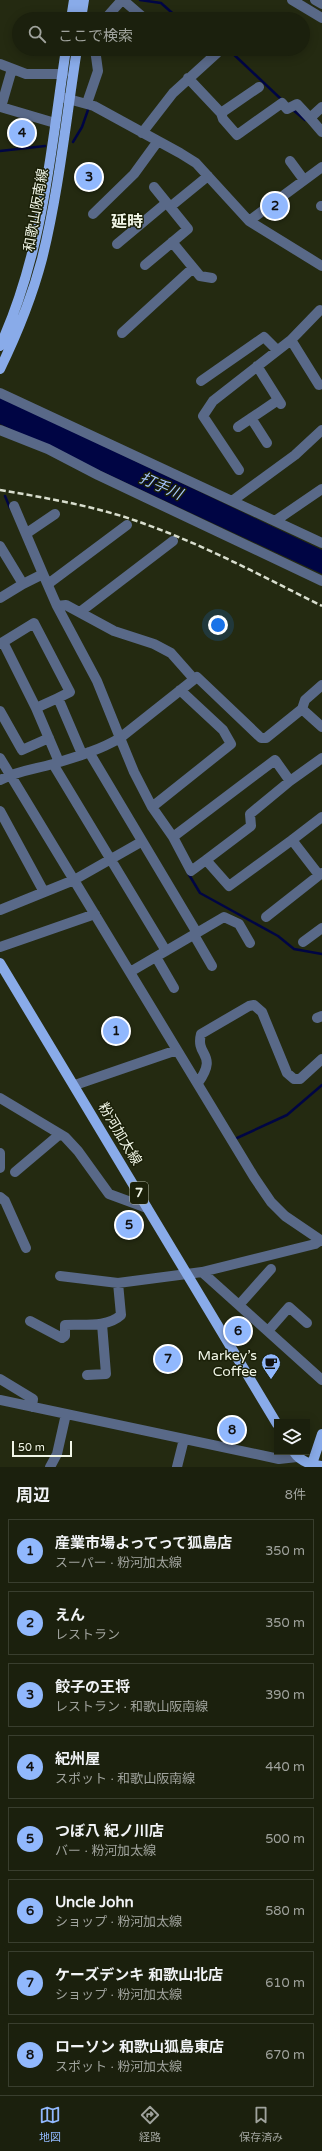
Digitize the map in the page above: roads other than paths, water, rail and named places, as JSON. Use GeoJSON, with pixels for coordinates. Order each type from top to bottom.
{"type":"FeatureCollection","features":[{"type":"Feature","properties":{"kind":"main road"},"geometry":{"type":"LineString","coordinates":[[72,12],[74,0]]}},
{"type":"Feature","properties":{"kind":"main road"},"geometry":{"type":"LineString","coordinates":[[82,12],[84,0]]}},
{"type":"Feature","properties":{"kind":"main road","name":"和歌山阪南線"},"geometry":{"type":"LineString","coordinates":[[0,369],[16,335],[42,260],[51,217],[64,98],[62,74],[65,56]]}},
{"type":"Feature","properties":{"kind":"main road","name":"和歌山阪南線"},"geometry":{"type":"LineString","coordinates":[[0,346],[24,282],[33,248],[40,218],[55,123],[64,98],[75,56]]}},
{"type":"Feature","properties":{"kind":"main road","name":"粉河加太線"},"geometry":{"type":"LineString","coordinates":[[0,963],[75,1085],[274,1419]]}},
{"type":"Feature","properties":{"kind":"main road"},"geometry":{"type":"LineString","coordinates":[[311,1466],[322,1434]]}},
{"type":"Feature","properties":{"kind":"main road"},"geometry":{"type":"LineString","coordinates":[[297,1455],[311,1466],[322,1466]]}},
{"type":"Feature","properties":{"kind":"street"},"geometry":{"type":"LineString","coordinates":[[292,0],[322,18]]}},
{"type":"Feature","properties":{"kind":"street"},"geometry":{"type":"LineString","coordinates":[[315,0],[322,4]]}},
{"type":"Feature","properties":{"kind":"street"},"geometry":{"type":"LineString","coordinates":[[112,12],[124,1],[137,12]]}},
{"type":"Feature","properties":{"kind":"street"},"geometry":{"type":"LineString","coordinates":[[90,104],[98,71],[96,56]]}},
{"type":"Feature","properties":{"kind":"street"},"geometry":{"type":"LineString","coordinates":[[142,133],[173,93],[214,56]]}},
{"type":"Feature","properties":{"kind":"street"},"geometry":{"type":"LineString","coordinates":[[0,64],[26,74],[62,74]]}},
{"type":"Feature","properties":{"kind":"street"},"geometry":{"type":"LineString","coordinates":[[12,69],[1,107],[55,123]]}},
{"type":"Feature","properties":{"kind":"street"},"geometry":{"type":"LineString","coordinates":[[188,78],[221,113],[223,119],[236,135],[282,103],[288,109],[297,104],[322,132]]}},
{"type":"Feature","properties":{"kind":"street"},"geometry":{"type":"LineString","coordinates":[[221,113],[259,87]]}},
{"type":"Feature","properties":{"kind":"street"},"geometry":{"type":"LineString","coordinates":[[64,98],[90,104],[196,162],[249,221],[322,266]]}},
{"type":"Feature","properties":{"kind":"street"},"geometry":{"type":"LineString","coordinates":[[310,118],[322,107]]}},
{"type":"Feature","properties":{"kind":"street"},"geometry":{"type":"LineString","coordinates":[[93,214],[134,174],[158,141]]}},
{"type":"Feature","properties":{"kind":"street"},"geometry":{"type":"LineString","coordinates":[[290,160],[304,180]]}},
{"type":"Feature","properties":{"kind":"street"},"geometry":{"type":"LineString","coordinates":[[249,221],[322,167]]}},
{"type":"Feature","properties":{"kind":"street"},"geometry":{"type":"LineString","coordinates":[[117,244],[208,176]]}},
{"type":"Feature","properties":{"kind":"street"},"geometry":{"type":"LineString","coordinates":[[145,265],[188,229],[154,187]]}},
{"type":"Feature","properties":{"kind":"street"},"geometry":{"type":"LineString","coordinates":[[172,242],[200,276],[212,278]]}},
{"type":"Feature","properties":{"kind":"street"},"geometry":{"type":"LineString","coordinates":[[122,333],[193,268]]}},
{"type":"Feature","properties":{"kind":"street"},"geometry":{"type":"LineString","coordinates":[[239,470],[203,416],[213,401],[291,340],[321,311]]}},
{"type":"Feature","properties":{"kind":"street"},"geometry":{"type":"LineString","coordinates":[[201,381],[264,337],[277,350]]}},
{"type":"Feature","properties":{"kind":"street"},"geometry":{"type":"LineString","coordinates":[[291,340],[319,385]]}},
{"type":"Feature","properties":{"kind":"street"},"geometry":{"type":"LineString","coordinates":[[238,427],[280,402],[257,366]]}},
{"type":"Feature","properties":{"kind":"street"},"geometry":{"type":"LineString","coordinates":[[0,393],[275,521],[319,539]]}},
{"type":"Feature","properties":{"kind":"street"},"geometry":{"type":"LineString","coordinates":[[251,418],[267,443]]}},
{"type":"Feature","properties":{"kind":"street"},"geometry":{"type":"LineString","coordinates":[[0,430],[48,449],[322,581]]}},
{"type":"Feature","properties":{"kind":"street"},"geometry":{"type":"LineString","coordinates":[[232,500],[295,455],[322,430]]}},
{"type":"Feature","properties":{"kind":"street"},"geometry":{"type":"LineString","coordinates":[[275,521],[322,489]]}},
{"type":"Feature","properties":{"kind":"street"},"geometry":{"type":"LineString","coordinates":[[14,506],[58,606],[97,681],[134,772],[152,807],[173,837],[192,871],[251,826],[250,814],[290,781],[322,758]]}},
{"type":"Feature","properties":{"kind":"street"},"geometry":{"type":"LineString","coordinates":[[27,533],[56,514]]}},
{"type":"Feature","properties":{"kind":"street"},"geometry":{"type":"LineString","coordinates":[[48,584],[127,524]]}},
{"type":"Feature","properties":{"kind":"street"},"geometry":{"type":"LineString","coordinates":[[80,612],[173,541]]}},
{"type":"Feature","properties":{"kind":"street"},"geometry":{"type":"LineString","coordinates":[[0,546],[23,584]]}},
{"type":"Feature","properties":{"kind":"street"},"geometry":{"type":"LineString","coordinates":[[0,598],[43,574]]}},
{"type":"Feature","properties":{"kind":"street"},"geometry":{"type":"LineString","coordinates":[[58,606],[66,605],[114,631],[154,644],[171,653],[194,679]]}},
{"type":"Feature","properties":{"kind":"street"},"geometry":{"type":"LineString","coordinates":[[36,708],[70,692],[34,623],[1,643],[36,708],[49,738],[56,763],[111,861],[166,951]]}},
{"type":"Feature","properties":{"kind":"street"},"geometry":{"type":"LineString","coordinates":[[0,780],[10,775],[56,763],[85,753],[120,738],[198,677],[261,738],[266,738],[302,709],[305,700],[320,691]]}},
{"type":"Feature","properties":{"kind":"street"},"geometry":{"type":"LineString","coordinates":[[152,807],[232,744],[223,730],[180,690]]}},
{"type":"Feature","properties":{"kind":"street"},"geometry":{"type":"LineString","coordinates":[[58,698],[85,753],[141,842],[196,934],[212,966]]}},
{"type":"Feature","properties":{"kind":"street"},"geometry":{"type":"LineString","coordinates":[[302,709],[322,727]]}},
{"type":"Feature","properties":{"kind":"street"},"geometry":{"type":"LineString","coordinates":[[0,711],[22,750],[49,738]]}},
{"type":"Feature","properties":{"kind":"street"},"geometry":{"type":"LineString","coordinates":[[0,758],[271,1202],[285,1216],[321,1241],[316,1244],[188,1275],[118,1282],[60,1276]]}},
{"type":"Feature","properties":{"kind":"street"},"geometry":{"type":"LineString","coordinates":[[173,837],[275,760],[290,781]]}},
{"type":"Feature","properties":{"kind":"street"},"geometry":{"type":"LineString","coordinates":[[0,811],[44,892]]}},
{"type":"Feature","properties":{"kind":"street"},"geometry":{"type":"LineString","coordinates":[[206,860],[229,886],[322,817]]}},
{"type":"Feature","properties":{"kind":"street"},"geometry":{"type":"LineString","coordinates":[[266,917],[320,874],[292,840]]}},
{"type":"Feature","properties":{"kind":"street"},"geometry":{"type":"LineString","coordinates":[[1,906],[44,892],[74,880],[111,861],[141,842]]}},
{"type":"Feature","properties":{"kind":"street"},"geometry":{"type":"LineString","coordinates":[[0,947],[95,914]]}},
{"type":"Feature","properties":{"kind":"street"},"geometry":{"type":"LineString","coordinates":[[130,972],[224,917],[239,924],[250,943]]}},
{"type":"Feature","properties":{"kind":"street"},"geometry":{"type":"LineString","coordinates":[[303,942],[322,928]]}},
{"type":"Feature","properties":{"kind":"street"},"geometry":{"type":"LineString","coordinates":[[156,957],[174,988]]}},
{"type":"Feature","properties":{"kind":"street"},"geometry":{"type":"LineString","coordinates":[[198,1083],[207,1070],[207,1059],[199,1042],[201,1034],[249,1006],[254,1005],[262,1012],[287,1073],[294,1079],[300,1079],[322,1059]]}},
{"type":"Feature","properties":{"kind":"street"},"geometry":{"type":"LineString","coordinates":[[75,1085],[177,1050]]}},
{"type":"Feature","properties":{"kind":"street"},"geometry":{"type":"LineString","coordinates":[[0,1098],[60,1134],[78,1151],[109,1194],[147,1208]]}},
{"type":"Feature","properties":{"kind":"street"},"geometry":{"type":"LineString","coordinates":[[15,1172],[60,1134]]}},
{"type":"Feature","properties":{"kind":"street"},"geometry":{"type":"LineString","coordinates":[[0,1155],[0,1168]]}},
{"type":"Feature","properties":{"kind":"street"},"geometry":{"type":"LineString","coordinates":[[0,1197],[5,1201],[26,1248]]}},
{"type":"Feature","properties":{"kind":"street"},"geometry":{"type":"LineString","coordinates":[[239,1305],[271,1269]]}},
{"type":"Feature","properties":{"kind":"street"},"geometry":{"type":"LineString","coordinates":[[202,1272],[322,1380]]}},
{"type":"Feature","properties":{"kind":"street"},"geometry":{"type":"LineString","coordinates":[[30,1321],[62,1338],[65,1336],[65,1325],[102,1324],[117,1319],[121,1315],[118,1282]]}},
{"type":"Feature","properties":{"kind":"street"},"geometry":{"type":"LineString","coordinates":[[268,1331],[290,1307],[308,1323]]}},
{"type":"Feature","properties":{"kind":"street"},"geometry":{"type":"LineString","coordinates":[[87,1376],[106,1374],[102,1324]]}},
{"type":"Feature","properties":{"kind":"street"},"geometry":{"type":"LineString","coordinates":[[0,1379],[33,1399],[32,1407]]}},
{"type":"Feature","properties":{"kind":"street"},"geometry":{"type":"LineString","coordinates":[[0,1400],[279,1459],[293,1455]]}},
{"type":"Feature","properties":{"kind":"street"},"geometry":{"type":"LineString","coordinates":[[50,1467],[57,1454],[66,1414]]}},
{"type":"Feature","properties":{"kind":"street"},"geometry":{"type":"LineString","coordinates":[[176,1467],[184,1440]]}},
{"type":"Feature","properties":{"kind":"water","name":"打手川"},"geometry":{"type":"Polygon","coordinates":[[[0,397],[322,550],[322,574],[0,424],[0,397]]]}},
{"type":"Feature","properties":{"kind":"waterway"},"geometry":{"type":"LineString","coordinates":[[140,0],[161,3],[171,12]]}},
{"type":"Feature","properties":{"kind":"waterway"},"geometry":{"type":"LineString","coordinates":[[235,56],[282,100]]}},
{"type":"Feature","properties":{"kind":"waterway"},"geometry":{"type":"LineString","coordinates":[[73,142],[82,127],[89,107]]}},
{"type":"Feature","properties":{"kind":"waterway"},"geometry":{"type":"LineString","coordinates":[[292,109],[305,120]]}},
{"type":"Feature","properties":{"kind":"waterway"},"geometry":{"type":"LineString","coordinates":[[0,151],[45,146]]}},
{"type":"Feature","properties":{"kind":"waterway"},"geometry":{"type":"LineString","coordinates":[[5,496],[10,508]]}},
{"type":"Feature","properties":{"kind":"waterway"},"geometry":{"type":"LineString","coordinates":[[188,873],[200,893],[278,936],[294,949],[322,954]]}},
{"type":"Feature","properties":{"kind":"waterway"},"geometry":{"type":"LineString","coordinates":[[237,1138],[287,1115],[322,1085]]}},
{"type":"Feature","properties":{"kind":"railway"},"geometry":{"type":"LineString","coordinates":[[0,490],[92,508],[145,524],[213,552],[322,606]]}},
{"type":"Feature","properties":{"kind":"place","name":"紀州屋"},"geometry":{"type":"Point","coordinates":[22,133]}},
{"type":"Feature","properties":{"kind":"place","name":"餃子の王将"},"geometry":{"type":"Point","coordinates":[89,177]}},
{"type":"Feature","properties":{"kind":"place","name":"えん"},"geometry":{"type":"Point","coordinates":[275,206]}},
{"type":"Feature","properties":{"kind":"place","name":"産業市場よってって狐島店"},"geometry":{"type":"Point","coordinates":[116,1031]}},
{"type":"Feature","properties":{"kind":"place","name":"つぼ八 紀ノ川店"},"geometry":{"type":"Point","coordinates":[129,1225]}},
{"type":"Feature","properties":{"kind":"place","name":"Uncle John"},"geometry":{"type":"Point","coordinates":[238,1331]}},
{"type":"Feature","properties":{"kind":"place","name":"ケーズデンキ 和歌山北店"},"geometry":{"type":"Point","coordinates":[168,1359]}},
{"type":"Feature","properties":{"kind":"place","name":"Markey’s Coffee"},"geometry":{"type":"Point","coordinates":[271,1380]}},
{"type":"Feature","properties":{"kind":"place","name":"ローソン 和歌山狐島東店"},"geometry":{"type":"Point","coordinates":[232,1430]}},
{"type":"Feature","properties":{"kind":"district","name":"延時"},"geometry":{"type":"Point","coordinates":[127,222]}}]}
